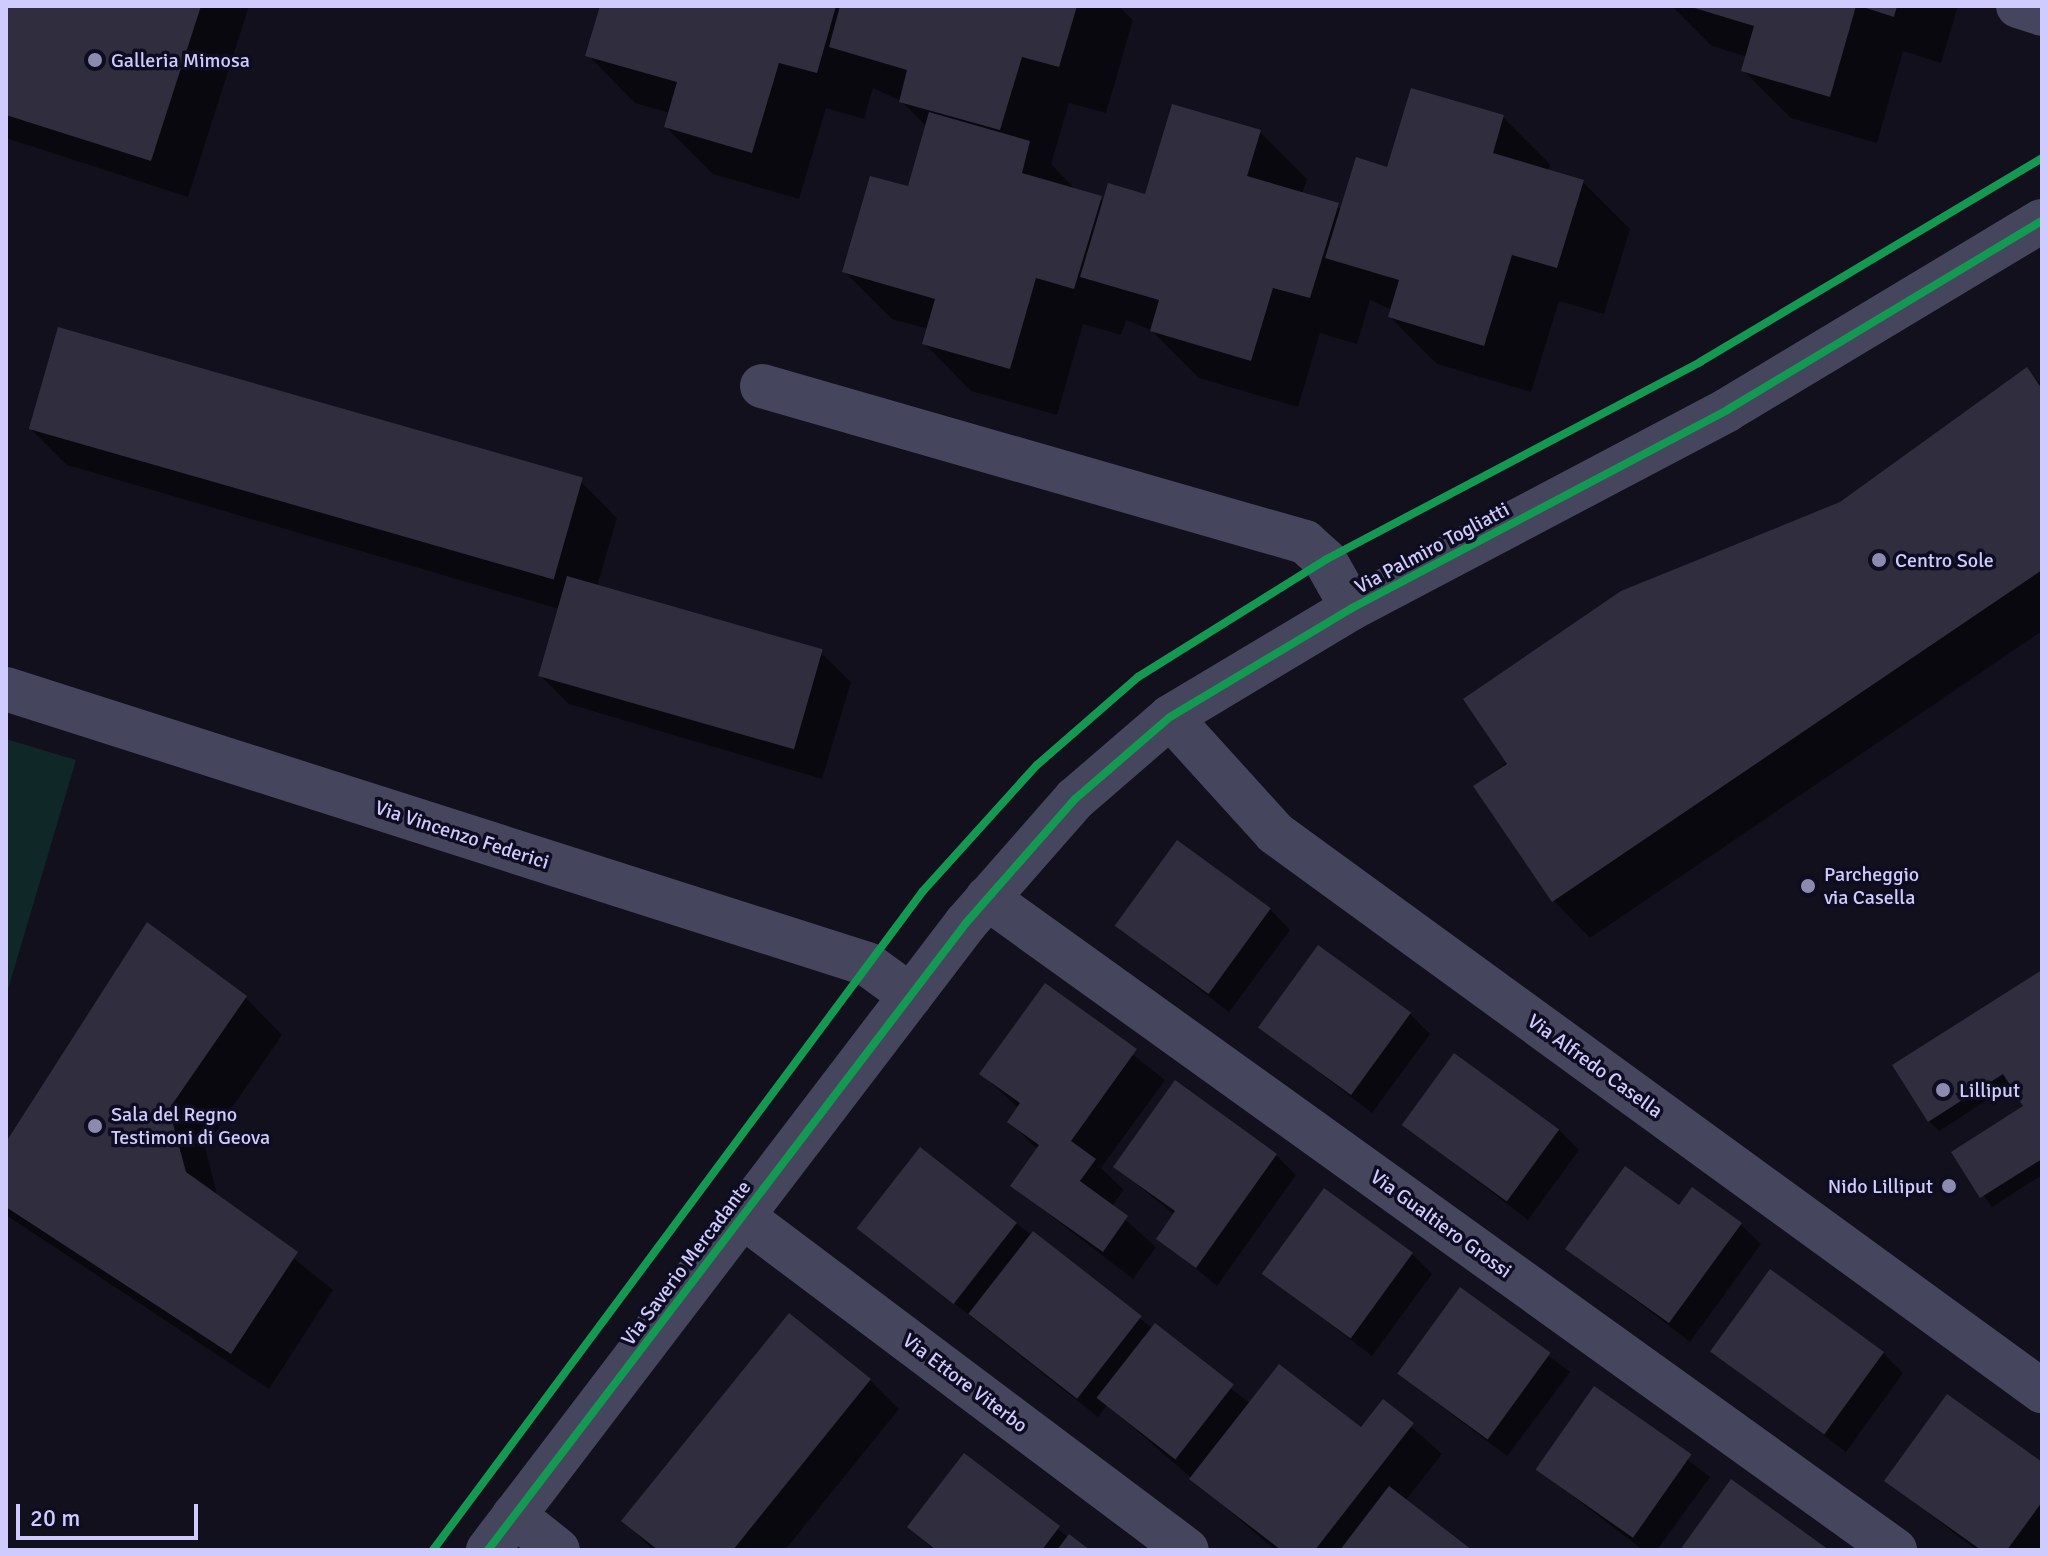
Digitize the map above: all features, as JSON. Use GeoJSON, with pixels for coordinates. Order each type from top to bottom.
{"type":"FeatureCollection","features":[{"type":"Feature","properties":{"kind":"street"},"geometry":{"type":"LineString","coordinates":[[2018,6],[2042,14]]}},
{"type":"Feature","properties":{"kind":"street","name":"Via Palmiro Togliatti"},"geometry":{"type":"LineString","coordinates":[[911,996],[987,898],[1075,799],[1170,717],[1352,608],[1727,410],[2042,221]]}},
{"type":"Feature","properties":{"kind":"street"},"geometry":{"type":"LineString","coordinates":[[762,386],[1305,542],[1325,560],[1352,608]]}},
{"type":"Feature","properties":{"kind":"street","name":"Via Vincenzo Federici"},"geometry":{"type":"LineString","coordinates":[[6,689],[867,964],[911,996]]}},
{"type":"Feature","properties":{"kind":"street","name":"Via Alfredo Casella"},"geometry":{"type":"LineString","coordinates":[[1170,717],[1275,833],[2042,1391]]}},
{"type":"Feature","properties":{"kind":"street","name":"Via Gualtiero Grossi"},"geometry":{"type":"LineString","coordinates":[[987,898],[1895,1550]]}},
{"type":"Feature","properties":{"kind":"street","name":"Via Saverio Mercadante"},"geometry":{"type":"LineString","coordinates":[[488,1550],[911,996]]}},
{"type":"Feature","properties":{"kind":"street","name":"Via Ettore Viterbo"},"geometry":{"type":"LineString","coordinates":[[742,1216],[1187,1550]]}},
{"type":"Feature","properties":{"kind":"street"},"geometry":{"type":"LineString","coordinates":[[514,1515],[558,1550]]}},
{"type":"Feature","properties":{"kind":"green space"},"geometry":{"type":"Polygon","coordinates":[[[6,739],[76,760],[6,996],[6,739]]]}},
{"type":"Feature","properties":{"kind":"building","name":"Galleria Mimosa"},"geometry":{"type":"Polygon","coordinates":[[[6,6],[201,6],[151,161],[6,115],[6,6]]]}},
{"type":"Feature","properties":{"kind":"building"},"geometry":{"type":"Polygon","coordinates":[[[600,6],[836,6],[817,73],[779,63],[752,153],[664,127],[677,82],[585,56],[600,6]]]}},
{"type":"Feature","properties":{"kind":"building"},"geometry":{"type":"Polygon","coordinates":[[[840,6],[1077,6],[1059,67],[1022,57],[1000,130],[899,102],[907,70],[829,47],[840,6]]]}},
{"type":"Feature","properties":{"kind":"building"},"geometry":{"type":"Polygon","coordinates":[[[1688,6],[1856,6],[1830,97],[1741,71],[1754,26],[1688,6]]]}},
{"type":"Feature","properties":{"kind":"building"},"geometry":{"type":"Polygon","coordinates":[[[1860,6],[1897,6],[1894,17],[1860,6]]]}},
{"type":"Feature","properties":{"kind":"building"},"geometry":{"type":"Polygon","coordinates":[[[1411,88],[1504,115],[1493,153],[1584,180],[1557,268],[1512,255],[1484,346],[1388,317],[1399,280],[1325,258],[1356,157],[1387,167],[1411,88]]]}},
{"type":"Feature","properties":{"kind":"building"},"geometry":{"type":"Polygon","coordinates":[[[1172,104],[1261,130],[1247,176],[1339,203],[1310,298],[1273,288],[1251,361],[1150,331],[1159,300],[1080,277],[1108,183],[1145,194],[1172,104]]]}},
{"type":"Feature","properties":{"kind":"building"},"geometry":{"type":"Polygon","coordinates":[[[929,112],[1030,141],[1022,173],[1102,196],[1074,289],[1036,278],[1010,369],[922,344],[935,299],[842,272],[870,176],[908,186],[929,112]]]}},
{"type":"Feature","properties":{"kind":"building"},"geometry":{"type":"Polygon","coordinates":[[[58,327],[583,477],[554,579],[29,429],[58,327]]]}},
{"type":"Feature","properties":{"kind":"building"},"geometry":{"type":"Polygon","coordinates":[[[2027,367],[2042,389],[2042,570],[1552,902],[1473,786],[1507,764],[1463,699],[1621,591],[1840,502],[2027,367]]]}},
{"type":"Feature","properties":{"kind":"building"},"geometry":{"type":"Polygon","coordinates":[[[567,576],[823,649],[794,749],[538,676],[567,576]]]}},
{"type":"Feature","properties":{"kind":"building"},"geometry":{"type":"Polygon","coordinates":[[[1177,840],[1271,908],[1209,994],[1115,926],[1177,840]]]}},
{"type":"Feature","properties":{"kind":"building","name":"Sala del Regno Testimoni di Geova"},"geometry":{"type":"Polygon","coordinates":[[[147,922],[247,996],[169,1109],[186,1172],[298,1252],[231,1354],[6,1207],[6,1142],[147,922]]]}},
{"type":"Feature","properties":{"kind":"building"},"geometry":{"type":"Polygon","coordinates":[[[1318,945],[1411,1013],[1351,1095],[1258,1028],[1318,945]]]}},
{"type":"Feature","properties":{"kind":"building","name":"Lilliput"},"geometry":{"type":"Polygon","coordinates":[[[2042,970],[2042,1159],[1980,1198],[1951,1152],[2023,1106],[2003,1074],[1928,1122],[1892,1065],[2042,970]]]}},
{"type":"Feature","properties":{"kind":"building"},"geometry":{"type":"Polygon","coordinates":[[[1045,983],[1137,1049],[1071,1141],[1096,1159],[1080,1181],[1128,1216],[1103,1252],[1010,1186],[1039,1145],[1007,1122],[1020,1103],[979,1074],[1045,983]]]}},
{"type":"Feature","properties":{"kind":"building"},"geometry":{"type":"Polygon","coordinates":[[[1454,1053],[1559,1129],[1507,1201],[1402,1125],[1454,1053]]]}},
{"type":"Feature","properties":{"kind":"building"},"geometry":{"type":"Polygon","coordinates":[[[1175,1080],[1277,1154],[1196,1268],[1156,1239],[1175,1211],[1113,1167],[1175,1080]]]}},
{"type":"Feature","properties":{"kind":"building"},"geometry":{"type":"Polygon","coordinates":[[[920,1147],[1017,1223],[954,1304],[857,1228],[920,1147]]]}},
{"type":"Feature","properties":{"kind":"building"},"geometry":{"type":"Polygon","coordinates":[[[1625,1166],[1679,1205],[1692,1187],[1742,1223],[1669,1323],[1565,1249],[1625,1166]]]}},
{"type":"Feature","properties":{"kind":"building"},"geometry":{"type":"Polygon","coordinates":[[[1324,1188],[1413,1253],[1351,1338],[1262,1274],[1324,1188]]]}},
{"type":"Feature","properties":{"kind":"building"},"geometry":{"type":"Polygon","coordinates":[[[1033,1231],[1142,1316],[1077,1399],[968,1314],[1033,1231]]]}},
{"type":"Feature","properties":{"kind":"building"},"geometry":{"type":"Polygon","coordinates":[[[1770,1269],[1884,1352],[1824,1434],[1710,1352],[1770,1269]]]}},
{"type":"Feature","properties":{"kind":"building"},"geometry":{"type":"Polygon","coordinates":[[[1460,1287],[1551,1353],[1488,1439],[1397,1374],[1460,1287]]]}},
{"type":"Feature","properties":{"kind":"building"},"geometry":{"type":"Polygon","coordinates":[[[789,1313],[871,1379],[733,1550],[658,1550],[621,1521],[789,1313]]]}},
{"type":"Feature","properties":{"kind":"building"},"geometry":{"type":"Polygon","coordinates":[[[1155,1323],[1234,1385],[1175,1459],[1097,1398],[1155,1323]]]}},
{"type":"Feature","properties":{"kind":"building"},"geometry":{"type":"Polygon","coordinates":[[[1279,1364],[1361,1427],[1383,1399],[1414,1423],[1315,1550],[1281,1550],[1189,1479],[1279,1364]]]}},
{"type":"Feature","properties":{"kind":"building"},"geometry":{"type":"Polygon","coordinates":[[[1594,1386],[1691,1454],[1633,1538],[1535,1470],[1594,1386]]]}},
{"type":"Feature","properties":{"kind":"building"},"geometry":{"type":"Polygon","coordinates":[[[1947,1394],[2042,1462],[2042,1502],[2007,1550],[1981,1550],[1884,1481],[1947,1394]]]}},
{"type":"Feature","properties":{"kind":"building"},"geometry":{"type":"Polygon","coordinates":[[[964,1453],[1060,1526],[1042,1550],[936,1550],[907,1527],[964,1453]]]}},
{"type":"Feature","properties":{"kind":"building"},"geometry":{"type":"Polygon","coordinates":[[[1731,1479],[1829,1550],[1680,1550],[1731,1479]]]}},
{"type":"Feature","properties":{"kind":"building"},"geometry":{"type":"Polygon","coordinates":[[[1389,1486],[1472,1550],[1340,1550],[1389,1486]]]}},
{"type":"Feature","properties":{"kind":"building"},"geometry":{"type":"Polygon","coordinates":[[[1069,1534],[1090,1550],[1057,1550],[1069,1534]]]}},
{"type":"Feature","properties":{"kind":"cycle path"},"geometry":{"type":"LineString","coordinates":[[433,1550],[923,891],[1037,765],[1138,677],[1325,560],[1700,362],[2042,158]]}},
{"type":"Feature","properties":{"kind":"cycle path"},"geometry":{"type":"LineString","coordinates":[[488,1550],[966,923],[1075,799],[1170,717],[1352,608],[1727,410],[2042,221]]}},
{"type":"Feature","properties":{"kind":"place","name":"Galleria Mimosa"},"geometry":{"type":"Point","coordinates":[95,60]}},
{"type":"Feature","properties":{"kind":"place","name":"Centro Sole"},"geometry":{"type":"Point","coordinates":[1879,560]}},
{"type":"Feature","properties":{"kind":"place","name":"Parcheggio via Casella"},"geometry":{"type":"Point","coordinates":[1808,886]}},
{"type":"Feature","properties":{"kind":"place","name":"Lilliput"},"geometry":{"type":"Point","coordinates":[1943,1090]}},
{"type":"Feature","properties":{"kind":"place","name":"Sala del Regno Testimoni di Geova"},"geometry":{"type":"Point","coordinates":[95,1126]}},
{"type":"Feature","properties":{"kind":"place","name":"Nido Lilliput"},"geometry":{"type":"Point","coordinates":[1949,1186]}}]}
